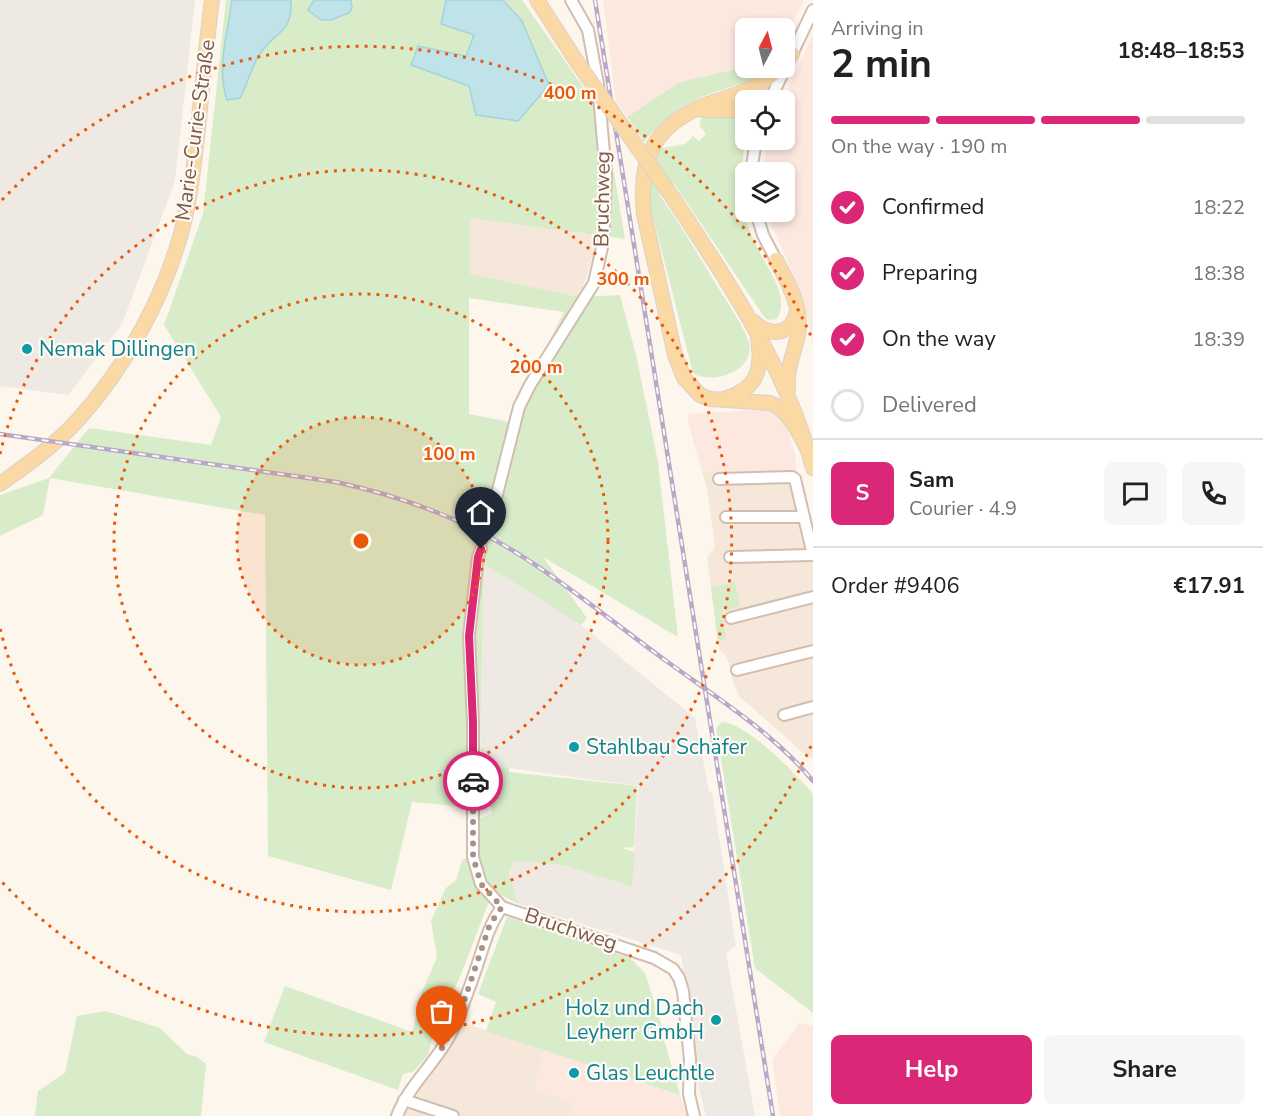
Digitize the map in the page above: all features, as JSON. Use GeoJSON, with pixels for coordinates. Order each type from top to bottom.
{"type":"FeatureCollection","features":[{"type":"Feature","properties":{"kind":"main road","name":"Marie-Curie-Straße"},"geometry":{"type":"LineString","coordinates":[[0,484],[46,450],[76,422],[94,400],[130,347],[168,270],[183,226],[190,192],[212,0]]}},
{"type":"Feature","properties":{"kind":"main road"},"geometry":{"type":"LineString","coordinates":[[537,0],[577,62],[673,198],[749,315],[789,397],[810,458]]}},
{"type":"Feature","properties":{"kind":"main road"},"geometry":{"type":"LineString","coordinates":[[754,90],[767,78]]}},
{"type":"Feature","properties":{"kind":"main road"},"geometry":{"type":"LineString","coordinates":[[735,99],[710,103],[695,110],[672,124],[654,145],[645,160],[642,179],[644,214],[678,368],[691,388],[700,395],[718,401],[760,402],[777,405],[788,416],[810,458]]}},
{"type":"Feature","properties":{"kind":"main road"},"geometry":{"type":"LineString","coordinates":[[695,110],[735,111]]}},
{"type":"Feature","properties":{"kind":"main road"},"geometry":{"type":"LineString","coordinates":[[749,315],[764,330],[777,333],[789,328],[794,321],[797,311],[796,302],[776,260]]}},
{"type":"Feature","properties":{"kind":"main road"},"geometry":{"type":"LineString","coordinates":[[789,397],[790,360],[799,329],[796,302]]}},
{"type":"Feature","properties":{"kind":"main road"},"geometry":{"type":"LineString","coordinates":[[718,401],[737,395],[748,388],[756,378],[759,352],[756,330]]}},
{"type":"Feature","properties":{"kind":"street","name":"Bruchweg"},"geometry":{"type":"LineString","coordinates":[[490,522],[519,408],[530,385],[594,283],[603,243],[606,176],[598,84],[588,30],[571,0]]}},
{"type":"Feature","properties":{"kind":"street"},"geometry":{"type":"LineString","coordinates":[[795,45],[813,10]]}},
{"type":"Feature","properties":{"kind":"street"},"geometry":{"type":"LineString","coordinates":[[759,222],[776,260]]}},
{"type":"Feature","properties":{"kind":"street"},"geometry":{"type":"LineString","coordinates":[[719,479],[792,477],[795,479],[813,555],[730,557]]}},
{"type":"Feature","properties":{"kind":"street"},"geometry":{"type":"LineString","coordinates":[[726,517],[804,517]]}},
{"type":"Feature","properties":{"kind":"street","name":"Bruchweg"},"geometry":{"type":"LineString","coordinates":[[481,549],[478,557],[469,636],[473,723],[473,857],[481,884],[502,907],[647,955],[673,969],[683,991],[690,1060],[689,1094],[694,1116]]}},
{"type":"Feature","properties":{"kind":"street"},"geometry":{"type":"LineString","coordinates":[[731,618],[813,597]]}},
{"type":"Feature","properties":{"kind":"street"},"geometry":{"type":"LineString","coordinates":[[737,670],[813,651]]}},
{"type":"Feature","properties":{"kind":"street"},"geometry":{"type":"LineString","coordinates":[[784,715],[813,707]]}},
{"type":"Feature","properties":{"kind":"street"},"geometry":{"type":"LineString","coordinates":[[397,1116],[404,1100],[449,1036],[469,989],[490,924],[502,907]]}},
{"type":"Feature","properties":{"kind":"street"},"geometry":{"type":"LineString","coordinates":[[404,1100],[453,1116]]}},
{"type":"Feature","properties":{"kind":"shaded area"},"geometry":{"type":"Polygon","coordinates":[[[0,0],[195,0],[175,181],[122,324],[68,395],[0,386],[0,0]]]}},
{"type":"Feature","properties":{"kind":"shaded area"},"geometry":{"type":"Polygon","coordinates":[[[603,0],[804,0],[795,18],[735,18],[735,69],[680,82],[627,117],[616,102],[603,0]]]}},
{"type":"Feature","properties":{"kind":"shaded area"},"geometry":{"type":"Polygon","coordinates":[[[813,34],[813,345],[807,316],[771,222],[795,222],[795,162],[765,162],[766,150],[795,150],[795,90],[788,90],[795,78],[813,34]]]}},
{"type":"Feature","properties":{"kind":"shaded area"},"geometry":{"type":"Polygon","coordinates":[[[470,218],[594,235],[593,255],[580,297],[470,275],[470,218]]]}},
{"type":"Feature","properties":{"kind":"shaded area"},"geometry":{"type":"Polygon","coordinates":[[[766,409],[775,412],[781,418],[788,431],[795,455],[797,473],[702,472],[688,421],[689,414],[766,409]]]}},
{"type":"Feature","properties":{"kind":"shaded area"},"geometry":{"type":"Polygon","coordinates":[[[702,472],[797,473],[813,545],[813,758],[809,758],[740,697],[733,682],[727,657],[719,649],[707,558],[715,547],[707,488],[702,472]]]}},
{"type":"Feature","properties":{"kind":"shaded area"},"geometry":{"type":"Polygon","coordinates":[[[484,564],[581,625],[695,718],[709,791],[712,792],[736,946],[726,953],[755,1116],[706,1116],[699,1089],[681,955],[518,904],[509,874],[513,862],[519,861],[563,865],[632,887],[638,786],[480,766],[484,564]]]}},
{"type":"Feature","properties":{"kind":"shaded area"},"geometry":{"type":"Polygon","coordinates":[[[462,1022],[545,1050],[534,1089],[575,1103],[571,1116],[403,1116],[405,1108],[438,1066],[462,1022]]]}},
{"type":"Feature","properties":{"kind":"shaded area"},"geometry":{"type":"Polygon","coordinates":[[[800,1023],[813,1026],[813,1116],[780,1116],[772,1060],[800,1023]]]}},
{"type":"Feature","properties":{"kind":"shaded area","name":"Glas Leuchtle"},"geometry":{"type":"Polygon","coordinates":[[[545,1050],[680,1095],[687,1116],[571,1116],[575,1103],[534,1089],[545,1050]]]}},
{"type":"Feature","properties":{"kind":"green space"},"geometry":{"type":"Polygon","coordinates":[[[226,0],[522,0],[605,118],[625,239],[470,218],[470,274],[580,297],[620,295],[637,359],[658,462],[678,637],[543,557],[587,618],[581,625],[484,564],[480,749],[467,753],[466,807],[412,802],[391,890],[268,856],[265,515],[50,478],[43,515],[0,536],[0,495],[49,478],[89,428],[211,445],[221,417],[164,325],[203,214],[226,0]],[[469,298],[469,414],[509,422],[564,312],[469,298]]]}},
{"type":"Feature","properties":{"kind":"green space"},"geometry":{"type":"Polygon","coordinates":[[[735,69],[735,78],[754,78],[692,102],[668,117],[644,142],[627,117],[680,82],[735,69]]]}},
{"type":"Feature","properties":{"kind":"green space"},"geometry":{"type":"Polygon","coordinates":[[[709,114],[735,117],[735,150],[744,150],[743,162],[735,162],[735,222],[746,222],[777,284],[781,301],[777,319],[765,318],[675,185],[659,194],[736,316],[749,343],[749,353],[740,368],[711,378],[693,373],[652,213],[648,185],[656,158],[653,154],[657,149],[685,144],[693,136],[699,141],[706,134],[700,126],[700,120],[709,114]]]}},
{"type":"Feature","properties":{"kind":"green space"},"geometry":{"type":"Polygon","coordinates":[[[735,582],[740,607],[722,611],[726,639],[718,641],[711,587],[735,582]]]}},
{"type":"Feature","properties":{"kind":"green space"},"geometry":{"type":"Polygon","coordinates":[[[722,722],[744,731],[757,740],[795,774],[813,794],[813,1013],[755,968],[716,728],[722,722]]]}},
{"type":"Feature","properties":{"kind":"green space"},"geometry":{"type":"Polygon","coordinates":[[[480,766],[509,768],[509,772],[637,786],[634,847],[621,848],[635,852],[632,887],[563,865],[513,862],[509,874],[518,904],[493,891],[460,977],[449,1000],[440,1010],[428,1055],[413,1072],[403,1074],[398,1090],[264,1042],[285,986],[412,1032],[422,992],[437,957],[431,921],[446,888],[456,880],[462,860],[479,852],[480,819],[492,813],[480,766]]]}},
{"type":"Feature","properties":{"kind":"green space"},"geometry":{"type":"Polygon","coordinates":[[[507,917],[630,958],[645,973],[680,1095],[486,1031],[496,1002],[478,994],[507,917]]]}},
{"type":"Feature","properties":{"kind":"green space"},"geometry":{"type":"Polygon","coordinates":[[[106,1011],[160,1028],[187,1054],[197,1057],[206,1064],[201,1116],[35,1116],[38,1091],[65,1073],[77,1016],[106,1011]]]}},
{"type":"Feature","properties":{"kind":"water"},"geometry":{"type":"Polygon","coordinates":[[[232,0],[291,0],[291,12],[285,28],[268,43],[257,59],[240,98],[227,100],[223,63],[232,0]]]}},
{"type":"Feature","properties":{"kind":"water"},"geometry":{"type":"Polygon","coordinates":[[[314,0],[351,0],[352,8],[349,13],[331,20],[321,20],[308,10],[314,0]]]}},
{"type":"Feature","properties":{"kind":"water"},"geometry":{"type":"Polygon","coordinates":[[[446,0],[503,0],[522,21],[549,85],[518,121],[476,115],[469,86],[411,65],[418,46],[466,56],[474,35],[441,24],[446,0]]]}},
{"type":"Feature","properties":{"kind":"tunnel"},"geometry":{"type":"LineString","coordinates":[[481,549],[490,522]]}},
{"type":"Feature","properties":{"kind":"railway"},"geometry":{"type":"LineString","coordinates":[[595,0],[773,1116]]}},
{"type":"Feature","properties":{"kind":"railway"},"geometry":{"type":"LineString","coordinates":[[0,434],[336,482],[391,496],[444,515],[503,545],[576,593],[745,718],[781,748],[813,781]]}},
{"type":"Feature","properties":{"kind":"way so far"},"geometry":{"type":"LineString","coordinates":[[442,1048],[460,1013],[490,924],[502,907],[481,884],[473,857],[473,781]]}},
{"type":"Feature","properties":{"kind":"place","name":"Nemak Dillingen"},"geometry":{"type":"Point","coordinates":[27,349]}},
{"type":"Feature","properties":{"kind":"place","name":"Stahlbau Schäfer"},"geometry":{"type":"Point","coordinates":[574,747]}},
{"type":"Feature","properties":{"kind":"place","name":"Holz und Dach Leyherr GmbH"},"geometry":{"type":"Point","coordinates":[716,1020]}},
{"type":"Feature","properties":{"kind":"place","name":"Glas Leuchtle"},"geometry":{"type":"Point","coordinates":[574,1073]}},
{"type":"Feature","properties":{"kind":"route"},"geometry":{"type":"LineString","coordinates":[[473,781],[469,636],[478,557],[481,549]]}}]}
